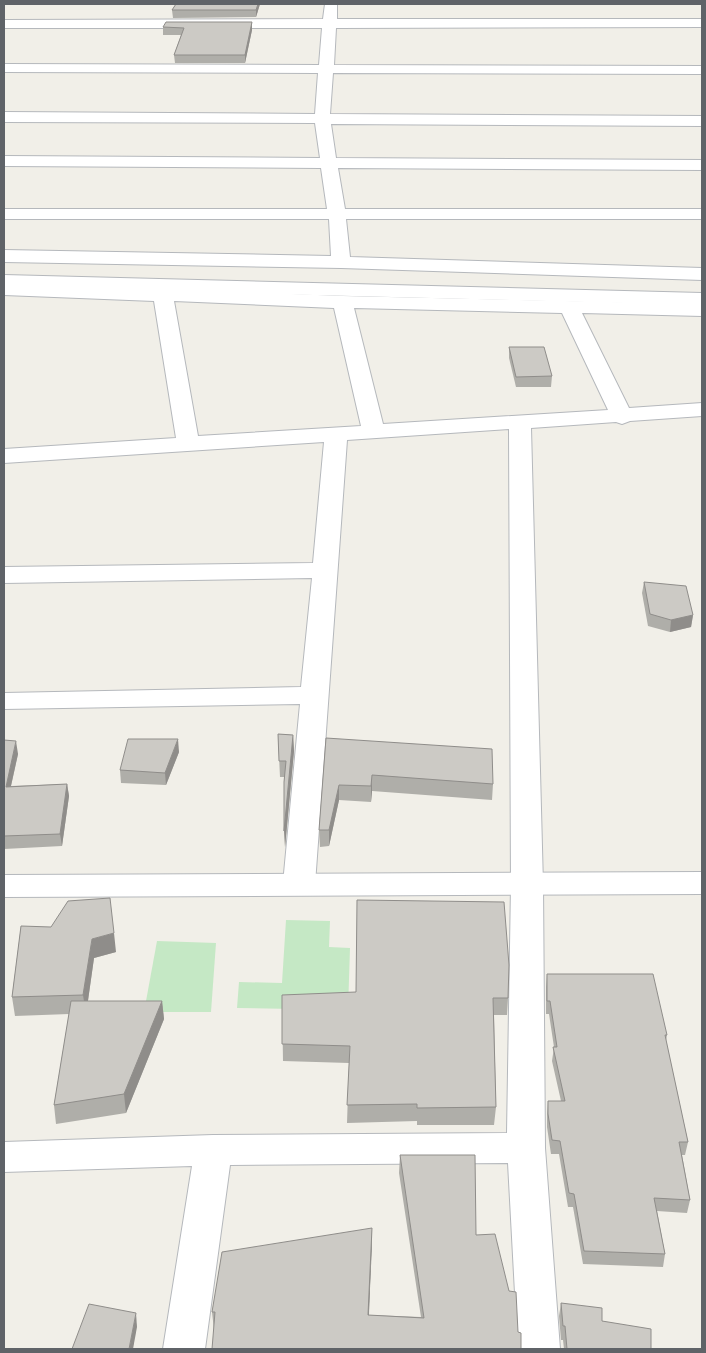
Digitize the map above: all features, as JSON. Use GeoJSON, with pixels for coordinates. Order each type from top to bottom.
{"type":"FeatureCollection","features":[{"type":"Feature","properties":{"kind":"street"},"geometry":{"type":"LineString","coordinates":[[332,4],[322,119],[337,214],[341,262]]}},
{"type":"Feature","properties":{"kind":"street"},"geometry":{"type":"LineString","coordinates":[[4,24],[702,24]]}},
{"type":"Feature","properties":{"kind":"street"},"geometry":{"type":"LineString","coordinates":[[4,68],[702,70]]}},
{"type":"Feature","properties":{"kind":"street"},"geometry":{"type":"LineString","coordinates":[[4,117],[702,121]]}},
{"type":"Feature","properties":{"kind":"street"},"geometry":{"type":"LineString","coordinates":[[4,161],[702,165]]}},
{"type":"Feature","properties":{"kind":"street"},"geometry":{"type":"LineString","coordinates":[[4,214],[702,214]]}},
{"type":"Feature","properties":{"kind":"street"},"geometry":{"type":"LineString","coordinates":[[4,256],[341,262],[702,274]]}},
{"type":"Feature","properties":{"kind":"street"},"geometry":{"type":"LineString","coordinates":[[4,266],[702,283]]}},
{"type":"Feature","properties":{"kind":"street"},"geometry":{"type":"LineString","coordinates":[[4,281],[702,299]]}},
{"type":"Feature","properties":{"kind":"street"},"geometry":{"type":"LineString","coordinates":[[4,289],[343,302],[702,310]]}},
{"type":"Feature","properties":{"kind":"street"},"geometry":{"type":"LineString","coordinates":[[164,295],[188,443]]}},
{"type":"Feature","properties":{"kind":"street"},"geometry":{"type":"LineString","coordinates":[[343,302],[374,432]]}},
{"type":"Feature","properties":{"kind":"street"},"geometry":{"type":"LineString","coordinates":[[569,307],[622,417]]}},
{"type":"Feature","properties":{"kind":"street"},"geometry":{"type":"LineString","coordinates":[[4,456],[188,443],[520,424],[702,410]]}},
{"type":"Feature","properties":{"kind":"street"},"geometry":{"type":"LineString","coordinates":[[520,424],[527,885],[526,1148],[539,1349]]}},
{"type":"Feature","properties":{"kind":"street"},"geometry":{"type":"LineString","coordinates":[[299,884],[336,435]]}},
{"type":"Feature","properties":{"kind":"street"},"geometry":{"type":"LineString","coordinates":[[4,575],[325,570]]}},
{"type":"Feature","properties":{"kind":"street"},"geometry":{"type":"LineString","coordinates":[[4,701],[314,695]]}},
{"type":"Feature","properties":{"kind":"street"},"geometry":{"type":"LineString","coordinates":[[4,886],[702,883]]}},
{"type":"Feature","properties":{"kind":"street"},"geometry":{"type":"LineString","coordinates":[[4,1156],[213,1150],[526,1148]]}},
{"type":"Feature","properties":{"kind":"street"},"geometry":{"type":"LineString","coordinates":[[184,1349],[213,1150]]}},
{"type":"Feature","properties":{"kind":"green space"},"geometry":{"type":"Polygon","coordinates":[[[286,920],[330,921],[329,947],[350,948],[348,1010],[237,1008],[239,982],[282,983],[286,920]]]}},
{"type":"Feature","properties":{"kind":"green space"},"geometry":{"type":"Polygon","coordinates":[[[157,941],[216,943],[211,1012],[144,1012],[157,941]]]}},
{"type":"Feature","properties":{"kind":"building"},"geometry":{"type":"Polygon","coordinates":[[[176,4],[258,4],[256,10],[172,10],[176,4]]]}},
{"type":"Feature","properties":{"kind":"building"},"geometry":{"type":"Polygon","coordinates":[[[166,22],[252,22],[245,55],[174,55],[184,28],[163,27],[166,22]]]}},
{"type":"Feature","properties":{"kind":"building"},"geometry":{"type":"Polygon","coordinates":[[[509,347],[544,347],[552,376],[516,377],[509,347]]]}},
{"type":"Feature","properties":{"kind":"building"},"geometry":{"type":"Polygon","coordinates":[[[644,582],[686,586],[693,615],[671,620],[650,614],[644,582]]]}},
{"type":"Feature","properties":{"kind":"building"},"geometry":{"type":"Polygon","coordinates":[[[278,734],[293,735],[284,831],[286,761],[279,761],[278,734]]]}},
{"type":"Feature","properties":{"kind":"building"},"geometry":{"type":"Polygon","coordinates":[[[326,738],[492,749],[493,784],[372,775],[371,786],[339,785],[329,830],[319,830],[326,738]]]}},
{"type":"Feature","properties":{"kind":"building"},"geometry":{"type":"Polygon","coordinates":[[[128,739],[178,739],[165,773],[120,770],[128,739]]]}},
{"type":"Feature","properties":{"kind":"building"},"geometry":{"type":"Polygon","coordinates":[[[4,740],[16,741],[6,787],[67,784],[60,834],[4,836],[4,740]]]}},
{"type":"Feature","properties":{"kind":"building"},"geometry":{"type":"Polygon","coordinates":[[[110,898],[114,933],[92,939],[83,995],[12,997],[21,926],[51,927],[68,901],[110,898]]]}},
{"type":"Feature","properties":{"kind":"building"},"geometry":{"type":"Polygon","coordinates":[[[357,900],[504,902],[509,965],[508,998],[493,998],[496,1107],[417,1108],[417,1104],[347,1105],[350,1046],[282,1044],[282,995],[356,992],[357,900]]]}},
{"type":"Feature","properties":{"kind":"building"},"geometry":{"type":"Polygon","coordinates":[[[547,974],[653,974],[688,1142],[679,1142],[690,1200],[654,1198],[665,1254],[584,1251],[574,1194],[569,1193],[560,1141],[552,1140],[548,1114],[548,1101],[565,1101],[553,1047],[557,1047],[550,1001],[547,1001],[547,974]]]}},
{"type":"Feature","properties":{"kind":"building"},"geometry":{"type":"Polygon","coordinates":[[[71,1001],[162,1001],[124,1094],[54,1105],[71,1001]]]}},
{"type":"Feature","properties":{"kind":"building"},"geometry":{"type":"Polygon","coordinates":[[[400,1155],[475,1155],[476,1235],[495,1234],[509,1291],[516,1292],[518,1332],[521,1333],[521,1349],[212,1349],[215,1312],[212,1312],[222,1252],[372,1228],[368,1315],[424,1318],[400,1155]]]}},
{"type":"Feature","properties":{"kind":"building"},"geometry":{"type":"Polygon","coordinates":[[[561,1303],[602,1308],[602,1321],[651,1329],[651,1349],[567,1349],[561,1303]]]}},
{"type":"Feature","properties":{"kind":"building"},"geometry":{"type":"Polygon","coordinates":[[[89,1304],[136,1313],[129,1349],[72,1349],[89,1304]]]}}]}
